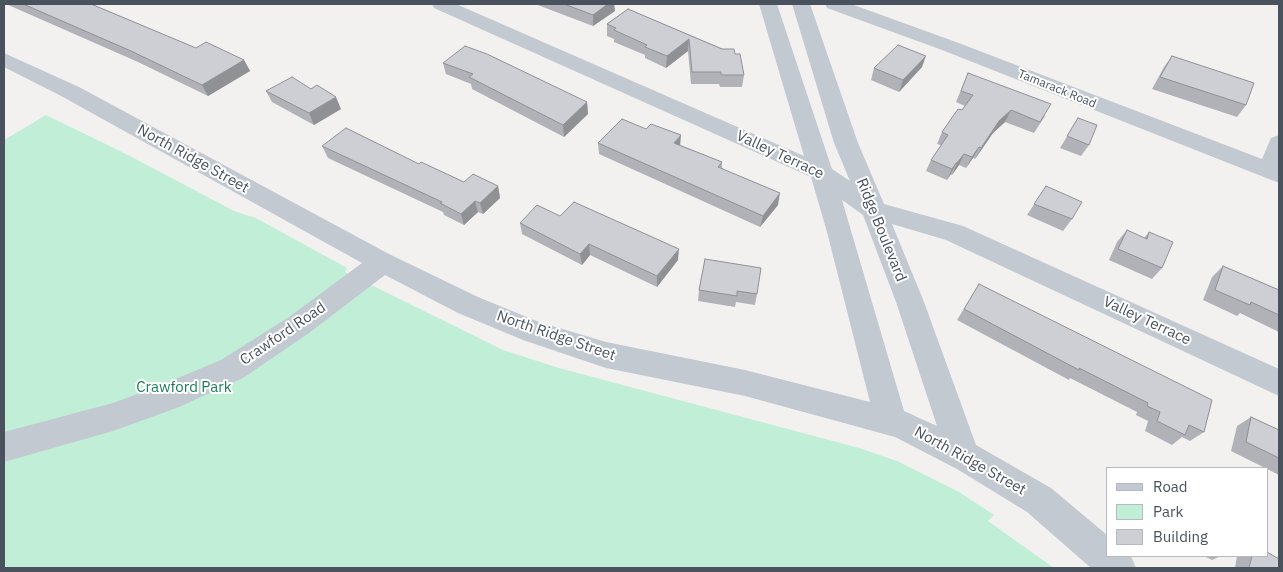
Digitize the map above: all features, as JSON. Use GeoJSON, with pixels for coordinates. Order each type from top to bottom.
{"type":"FeatureCollection","features":[{"type":"Feature","properties":{"kind":"street","name":"Valley Terrace"},"geometry":{"type":"LineString","coordinates":[[441,4],[820,172],[874,210],[954,233],[1279,382]]}},
{"type":"Feature","properties":{"kind":"street"},"geometry":{"type":"LineString","coordinates":[[768,4],[840,232],[891,421]]}},
{"type":"Feature","properties":{"kind":"street","name":"Ridge Boulevard"},"geometry":{"type":"LineString","coordinates":[[801,4],[846,143],[910,302],[963,455]]}},
{"type":"Feature","properties":{"kind":"street","name":"Tamarack Road"},"geometry":{"type":"LineString","coordinates":[[834,4],[949,46],[1275,174]]}},
{"type":"Feature","properties":{"kind":"street","name":"North Ridge Street"},"geometry":{"type":"LineString","coordinates":[[5,61],[71,92],[383,262],[468,305],[524,328],[606,355],[745,383],[902,425],[963,455],[1039,500],[1118,568]]}},
{"type":"Feature","properties":{"kind":"street"},"geometry":{"type":"LineString","coordinates":[[1275,174],[1279,143]]}},
{"type":"Feature","properties":{"kind":"street","name":"Crawford Road"},"geometry":{"type":"LineString","coordinates":[[4,447],[113,418],[168,397],[232,369],[299,325],[383,262]]}},
{"type":"Feature","properties":{"kind":"green space","name":"Crawford Park"},"geometry":{"type":"Polygon","coordinates":[[[46,115],[126,154],[234,211],[256,218],[347,268],[345,272],[503,350],[559,368],[859,448],[897,461],[959,492],[994,515],[988,521],[1054,568],[4,568],[4,140],[46,115]]]}},
{"type":"Feature","properties":{"kind":"building"},"geometry":{"type":"Polygon","coordinates":[[[23,4],[91,4],[196,48],[206,42],[244,60],[202,85],[131,51],[23,4]]]}},
{"type":"Feature","properties":{"kind":"building"},"geometry":{"type":"Polygon","coordinates":[[[564,4],[608,4],[593,15],[564,4]]]}},
{"type":"Feature","properties":{"kind":"building"},"geometry":{"type":"Polygon","coordinates":[[[628,9],[722,49],[734,49],[735,54],[740,54],[744,75],[721,75],[721,72],[692,72],[689,39],[667,56],[645,47],[647,45],[614,30],[616,28],[607,24],[628,9]]]}},
{"type":"Feature","properties":{"kind":"building"},"geometry":{"type":"Polygon","coordinates":[[[898,45],[926,56],[903,80],[874,68],[898,45]]]}},
{"type":"Feature","properties":{"kind":"building"},"geometry":{"type":"Polygon","coordinates":[[[465,46],[487,54],[587,102],[563,125],[469,77],[473,74],[443,63],[465,46]]]}},
{"type":"Feature","properties":{"kind":"building"},"geometry":{"type":"Polygon","coordinates":[[[1172,56],[1254,83],[1246,105],[1160,77],[1172,56]]]}},
{"type":"Feature","properties":{"kind":"building"},"geometry":{"type":"Polygon","coordinates":[[[968,73],[1051,104],[1040,122],[1011,110],[999,121],[981,148],[979,147],[972,157],[964,154],[952,169],[931,160],[948,135],[942,132],[958,109],[962,110],[973,95],[961,91],[968,73]]]}},
{"type":"Feature","properties":{"kind":"building"},"geometry":{"type":"Polygon","coordinates":[[[292,77],[311,89],[317,85],[336,97],[309,113],[266,91],[292,77]]]}},
{"type":"Feature","properties":{"kind":"building"},"geometry":{"type":"Polygon","coordinates":[[[1078,118],[1097,125],[1089,145],[1067,136],[1078,118]]]}},
{"type":"Feature","properties":{"kind":"building"},"geometry":{"type":"Polygon","coordinates":[[[622,119],[646,129],[651,124],[681,135],[674,143],[722,162],[718,167],[780,193],[763,216],[598,143],[622,119]]]}},
{"type":"Feature","properties":{"kind":"building"},"geometry":{"type":"Polygon","coordinates":[[[346,128],[419,164],[421,162],[464,182],[473,174],[498,186],[480,203],[475,201],[461,214],[440,203],[442,202],[322,146],[346,128]]]}},
{"type":"Feature","properties":{"kind":"building"},"geometry":{"type":"Polygon","coordinates":[[[1046,186],[1082,202],[1072,219],[1034,204],[1046,186]]]}},
{"type":"Feature","properties":{"kind":"building"},"geometry":{"type":"Polygon","coordinates":[[[574,202],[679,249],[657,276],[589,244],[580,254],[520,223],[537,205],[560,216],[574,202]]]}},
{"type":"Feature","properties":{"kind":"building"},"geometry":{"type":"Polygon","coordinates":[[[1127,230],[1147,239],[1149,232],[1173,242],[1162,268],[1118,249],[1127,230]]]}},
{"type":"Feature","properties":{"kind":"building"},"geometry":{"type":"Polygon","coordinates":[[[705,259],[761,268],[757,294],[737,291],[737,296],[699,290],[705,259]]]}},
{"type":"Feature","properties":{"kind":"building"},"geometry":{"type":"Polygon","coordinates":[[[1223,266],[1279,290],[1279,315],[1251,302],[1250,305],[1215,290],[1223,266]]]}},
{"type":"Feature","properties":{"kind":"building"},"geometry":{"type":"Polygon","coordinates":[[[979,284],[1212,400],[1204,432],[1189,425],[1185,435],[1157,421],[1160,412],[1147,406],[1148,403],[1079,368],[1079,370],[964,309],[979,284]]]}},
{"type":"Feature","properties":{"kind":"building"},"geometry":{"type":"Polygon","coordinates":[[[1251,417],[1279,430],[1279,458],[1246,442],[1251,417]]]}},
{"type":"Feature","properties":{"kind":"building"},"geometry":{"type":"Polygon","coordinates":[[[1268,553],[1279,559],[1279,568],[1249,568],[1252,557],[1268,557],[1268,553]]]}}]}
